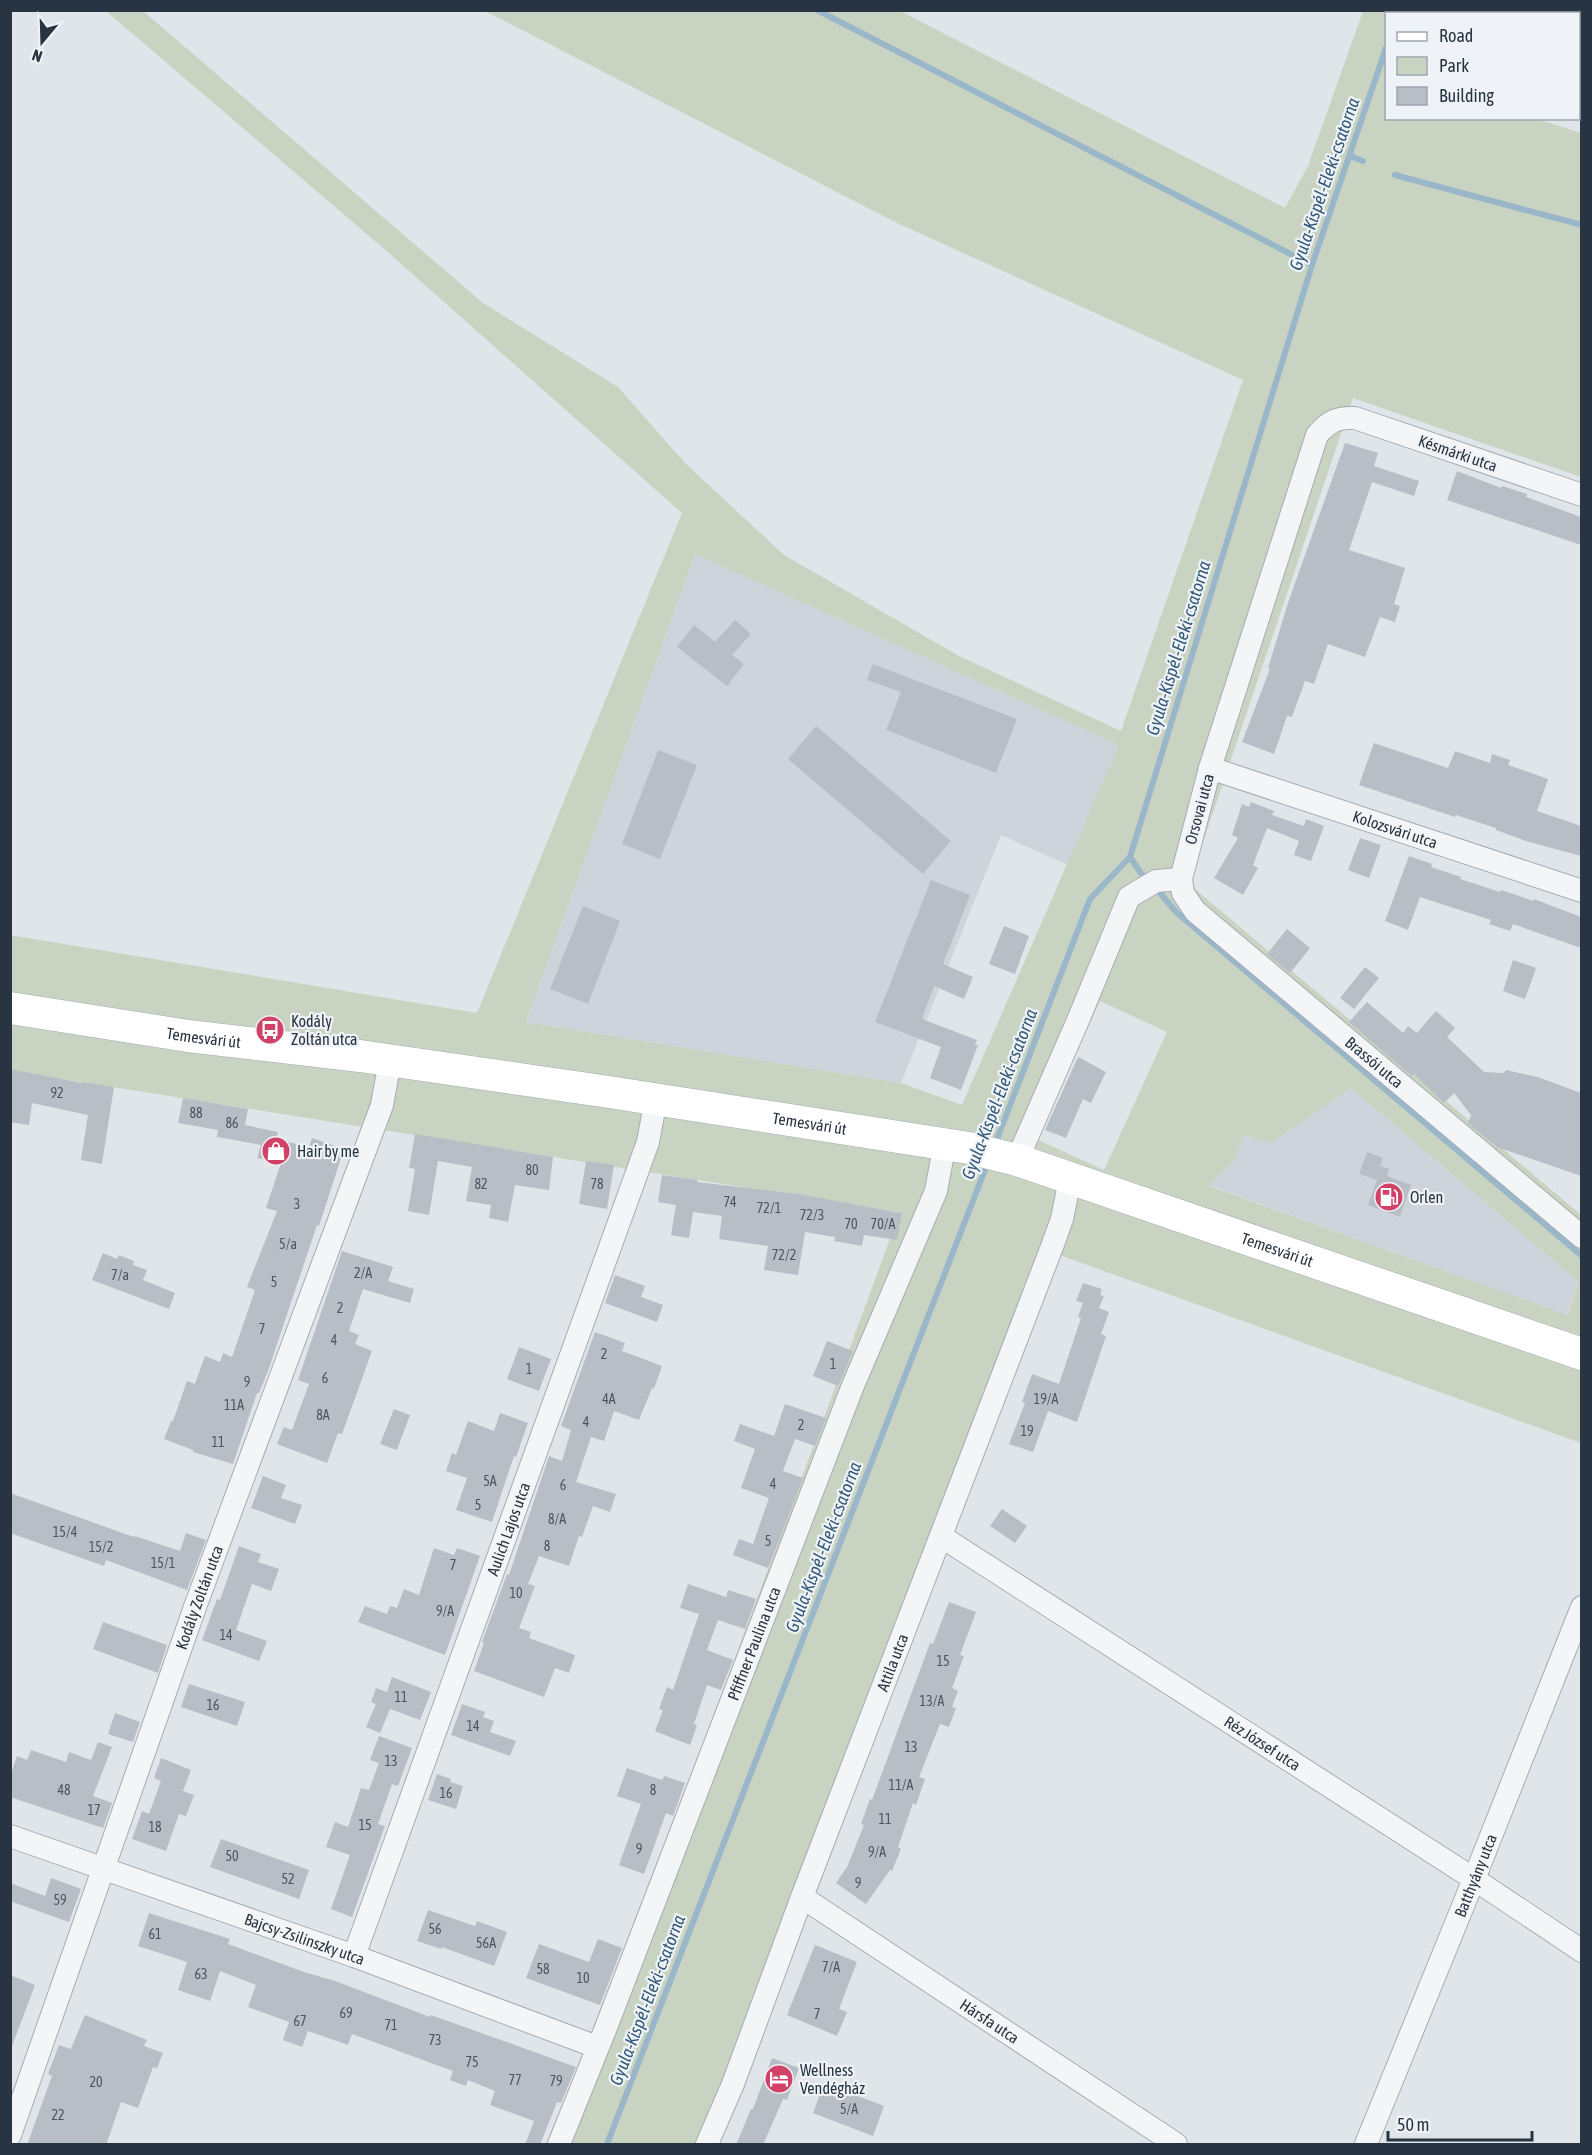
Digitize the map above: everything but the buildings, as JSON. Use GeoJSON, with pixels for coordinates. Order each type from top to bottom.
{"type":"FeatureCollection","features":[{"type":"Feature","properties":{"kind":"street","name":"Késmárki utca"},"geometry":{"type":"LineString","coordinates":[[1333,420],[1345,417],[1355,418],[1581,495]]}},
{"type":"Feature","properties":{"kind":"street","name":"Orsovai utca"},"geometry":{"type":"LineString","coordinates":[[1181,879],[1210,768],[1317,435],[1333,420]]}},
{"type":"Feature","properties":{"kind":"street","name":"Kolozsvári utca"},"geometry":{"type":"LineString","coordinates":[[1210,768],[1581,891]]}},
{"type":"Feature","properties":{"kind":"street"},"geometry":{"type":"LineString","coordinates":[[1011,1159],[1080,1018],[1129,897],[1150,884],[1181,879]]}},
{"type":"Feature","properties":{"kind":"street","name":"Brassói utca"},"geometry":{"type":"LineString","coordinates":[[1181,879],[1183,893],[1195,911],[1581,1237]]}},
{"type":"Feature","properties":{"kind":"street","name":"Temesvári út"},"geometry":{"type":"LineString","coordinates":[[10,1008],[188,1036],[390,1061],[656,1099],[957,1146],[1011,1159],[1581,1354]]}},
{"type":"Feature","properties":{"kind":"street","name":"Kodály Zoltán utca"},"geometry":{"type":"LineString","coordinates":[[10,2135],[199,1595],[382,1104],[390,1061]]}},
{"type":"Feature","properties":{"kind":"street","name":"Aulich Lajos utca"},"geometry":{"type":"LineString","coordinates":[[354,1956],[648,1142],[656,1099]]}},
{"type":"Feature","properties":{"kind":"street","name":"Pfiffner Paulina utca"},"geometry":{"type":"LineString","coordinates":[[559,2145],[852,1388],[957,1146]]}},
{"type":"Feature","properties":{"kind":"street","name":"Attila utca"},"geometry":{"type":"LineString","coordinates":[[707,2145],[733,2084],[802,1897],[1062,1220],[1070,1179]]}},
{"type":"Feature","properties":{"kind":"street","name":"Réz József utca"},"geometry":{"type":"LineString","coordinates":[[942,1537],[1474,1879],[1581,1951]]}},
{"type":"Feature","properties":{"kind":"street","name":"Batthyány utca"},"geometry":{"type":"LineString","coordinates":[[1366,2145],[1581,1607]]}},
{"type":"Feature","properties":{"kind":"street","name":"Bajcsy-Zsilinszky utca"},"geometry":{"type":"LineString","coordinates":[[10,1836],[354,1956],[597,2047]]}},
{"type":"Feature","properties":{"kind":"street","name":"Hársfa utca"},"geometry":{"type":"LineString","coordinates":[[802,1897],[1176,2145]]}},
{"type":"Feature","properties":{"kind":"shaded area"},"geometry":{"type":"Polygon","coordinates":[[[695,554],[1119,745],[1068,865],[1001,835],[901,1083],[526,1022],[695,554]]]}},
{"type":"Feature","properties":{"kind":"shaded area"},"geometry":{"type":"Polygon","coordinates":[[[1351,1088],[1579,1282],[1566,1315],[1208,1185],[1235,1160],[1242,1135],[1271,1143],[1351,1088]]]}},
{"type":"Feature","properties":{"kind":"green space"},"geometry":{"type":"Polygon","coordinates":[[[106,11],[143,11],[483,303],[618,387],[685,463],[784,555],[959,656],[1121,731],[1243,380],[895,222],[485,11],[900,11],[1285,208],[1308,166],[1363,11],[1459,11],[1385,12],[1385,120],[1540,120],[1581,133],[1581,477],[1353,398],[1189,884],[1581,1215],[1581,1443],[1057,1254],[715,2144],[549,2144],[604,2012],[900,1212],[11,1071],[10,935],[477,1013],[682,513],[382,247],[106,11]],[[695,554],[526,1022],[901,1083],[962,1105],[1119,745],[695,554]],[[1100,1001],[1036,1139],[1104,1170],[1167,1032],[1100,1001]],[[1351,1088],[1271,1143],[1243,1135],[1235,1160],[1209,1186],[1567,1315],[1579,1282],[1351,1088]]]}},
{"type":"Feature","properties":{"kind":"waterway"},"geometry":{"type":"LineString","coordinates":[[817,10],[1312,265]]}},
{"type":"Feature","properties":{"kind":"waterway","name":"Gyula-Kispél-Eleki-csatorna"},"geometry":{"type":"LineString","coordinates":[[995,1144],[1090,899],[1130,857],[1312,265],[1385,51]]}},
{"type":"Feature","properties":{"kind":"waterway"},"geometry":{"type":"LineString","coordinates":[[1350,156],[1363,161]]}},
{"type":"Feature","properties":{"kind":"waterway"},"geometry":{"type":"LineString","coordinates":[[1395,175],[1582,225]]}},
{"type":"Feature","properties":{"kind":"waterway"},"geometry":{"type":"LineString","coordinates":[[1130,857],[1149,881]]}},
{"type":"Feature","properties":{"kind":"waterway"},"geometry":{"type":"LineString","coordinates":[[1156,888],[1176,912],[1582,1256]]}},
{"type":"Feature","properties":{"kind":"waterway","name":"Gyula-Kispél-Eleki-csatorna"},"geometry":{"type":"LineString","coordinates":[[607,2144],[988,1162]]}},
{"type":"Feature","properties":{"kind":"place","name":"Kodály Zoltán utca"},"geometry":{"type":"Point","coordinates":[270,1030]}},
{"type":"Feature","properties":{"kind":"place","name":"Hair by me"},"geometry":{"type":"Point","coordinates":[276,1151]}},
{"type":"Feature","properties":{"kind":"place","name":"Orlen"},"geometry":{"type":"Point","coordinates":[1389,1197]}},
{"type":"Feature","properties":{"kind":"place","name":"Wellness Vendégház"},"geometry":{"type":"Point","coordinates":[779,2079]}}]}
